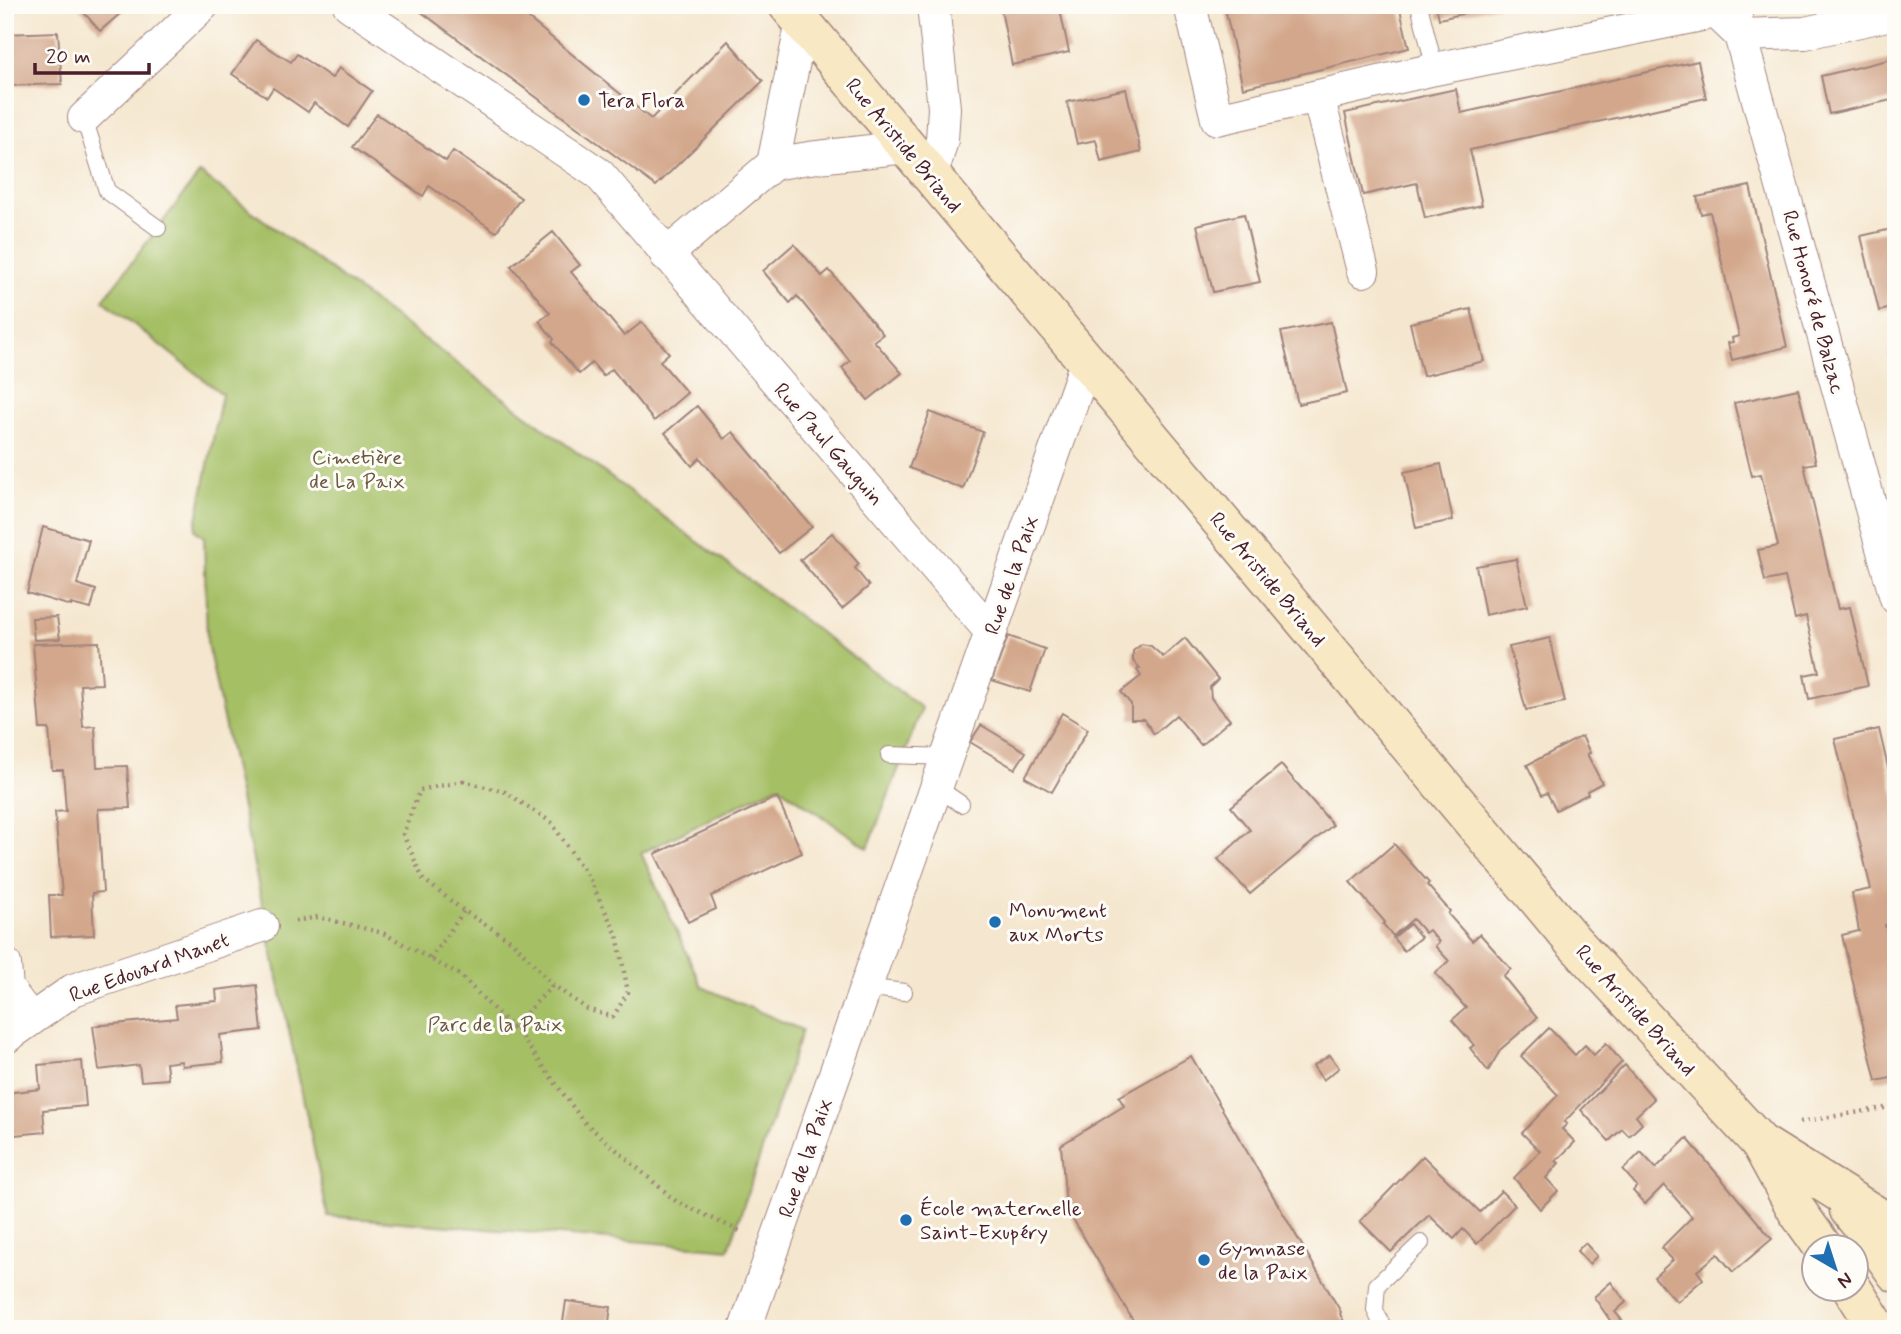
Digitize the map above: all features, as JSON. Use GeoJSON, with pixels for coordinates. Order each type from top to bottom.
{"type":"FeatureCollection","features":[{"type":"Feature","properties":{"kind":"main road","name":"Rue Aristide Briand"},"geometry":{"type":"LineString","coordinates":[[795,14],[1572,940],[1752,1135]]}},
{"type":"Feature","properties":{"kind":"main road"},"geometry":{"type":"LineString","coordinates":[[1752,1135],[1896,1228]]}},
{"type":"Feature","properties":{"kind":"main road"},"geometry":{"type":"LineString","coordinates":[[1752,1135],[1811,1232]]}},
{"type":"Feature","properties":{"kind":"main road"},"geometry":{"type":"LineString","coordinates":[[1830,1187],[1896,1273]]}},
{"type":"Feature","properties":{"kind":"main road"},"geometry":{"type":"LineString","coordinates":[[1797,1212],[1824,1232]]}},
{"type":"Feature","properties":{"kind":"main road"},"geometry":{"type":"LineString","coordinates":[[1870,1263],[1896,1279]]}},
{"type":"Feature","properties":{"kind":"main road"},"geometry":{"type":"LineString","coordinates":[[1860,1302],[1878,1329]]}},
{"type":"Feature","properties":{"kind":"street"},"geometry":{"type":"LineString","coordinates":[[84,118],[203,5]]}},
{"type":"Feature","properties":{"kind":"street","name":"Rue Paul Gauguin"},"geometry":{"type":"LineString","coordinates":[[349,5],[599,174],[991,632]]}},
{"type":"Feature","properties":{"kind":"street"},"geometry":{"type":"LineString","coordinates":[[931,178],[942,140],[944,108],[933,5]]}},
{"type":"Feature","properties":{"kind":"street"},"geometry":{"type":"LineString","coordinates":[[1190,5],[1217,119],[1435,69],[1716,12],[1736,20],[1805,33],[1896,13]]}},
{"type":"Feature","properties":{"kind":"street"},"geometry":{"type":"LineString","coordinates":[[773,164],[795,14]]}},
{"type":"Feature","properties":{"kind":"street","name":"Rue Honoré de Balzac"},"geometry":{"type":"LineString","coordinates":[[1736,20],[1896,598]]}},
{"type":"Feature","properties":{"kind":"street"},"geometry":{"type":"LineString","coordinates":[[1318,96],[1363,271]]}},
{"type":"Feature","properties":{"kind":"street"},"geometry":{"type":"LineString","coordinates":[[666,255],[773,164],[906,147]]}},
{"type":"Feature","properties":{"kind":"street","name":"Rue de la Paix"},"geometry":{"type":"LineString","coordinates":[[745,1329],[865,987],[949,795],[947,757],[1086,363]]}},
{"type":"Feature","properties":{"kind":"street","name":"Rue Edouard Manet"},"geometry":{"type":"LineString","coordinates":[[5,1038],[72,990],[257,928]]}},
{"type":"Feature","properties":{"kind":"street"},"geometry":{"type":"LineString","coordinates":[[5,964],[7,988],[30,1018]]}},
{"type":"Feature","properties":{"kind":"lane"},"geometry":{"type":"LineString","coordinates":[[1419,5],[1435,69]]}},
{"type":"Feature","properties":{"kind":"lane"},"geometry":{"type":"LineString","coordinates":[[84,118],[107,191],[158,228]]}},
{"type":"Feature","properties":{"kind":"lane"},"geometry":{"type":"LineString","coordinates":[[889,755],[947,757]]}},
{"type":"Feature","properties":{"kind":"lane"},"geometry":{"type":"LineString","coordinates":[[865,987],[904,992]]}},
{"type":"Feature","properties":{"kind":"lane"},"geometry":{"type":"LineString","coordinates":[[1384,1329],[1375,1310],[1377,1285],[1421,1243]]}},
{"type":"Feature","properties":{"kind":"path"},"geometry":{"type":"LineString","coordinates":[[463,781],[505,792],[551,822],[590,880],[617,935],[628,992],[612,1017],[587,1009],[553,985],[513,942],[464,911],[423,879],[403,834],[420,790],[463,781]]}},
{"type":"Feature","properties":{"kind":"path"},"geometry":{"type":"LineString","coordinates":[[430,959],[464,911]]}},
{"type":"Feature","properties":{"kind":"path"},"geometry":{"type":"LineString","coordinates":[[257,928],[318,917],[383,933],[460,975],[523,1039],[584,1122],[677,1202],[774,1247]]}},
{"type":"Feature","properties":{"kind":"path"},"geometry":{"type":"LineString","coordinates":[[512,1028],[553,985]]}},
{"type":"Feature","properties":{"kind":"path"},"geometry":{"type":"LineString","coordinates":[[1752,1135],[1798,1122],[1896,1106]]}},
{"type":"Feature","properties":{"kind":"green space"},"geometry":{"type":"Polygon","coordinates":[[[200,173],[922,708],[868,848],[778,786],[641,853],[702,987],[802,1030],[729,1249],[328,1216],[207,642],[204,537],[195,530],[222,394],[103,300],[200,173]]]}},
{"type":"Feature","properties":{"kind":"building"},"geometry":{"type":"Polygon","coordinates":[[[130,5],[100,31],[79,7],[130,5]]]}},
{"type":"Feature","properties":{"kind":"building","name":"Tera Flora"},"geometry":{"type":"Polygon","coordinates":[[[412,5],[512,5],[651,119],[728,41],[763,81],[656,186],[412,5]]]}},
{"type":"Feature","properties":{"kind":"building"},"geometry":{"type":"Polygon","coordinates":[[[1000,5],[1059,5],[1069,52],[1012,65],[1000,5]]]}},
{"type":"Feature","properties":{"kind":"building"},"geometry":{"type":"Polygon","coordinates":[[[1240,5],[1399,5],[1409,48],[1243,88],[1225,8],[1240,5]]]}},
{"type":"Feature","properties":{"kind":"building"},"geometry":{"type":"Polygon","coordinates":[[[1436,5],[1499,5],[1499,6],[1439,19],[1436,5]]]}},
{"type":"Feature","properties":{"kind":"building"},"geometry":{"type":"Polygon","coordinates":[[[58,32],[62,84],[5,86],[5,34],[58,32]]]}},
{"type":"Feature","properties":{"kind":"building"},"geometry":{"type":"Polygon","coordinates":[[[256,40],[291,62],[297,54],[332,78],[339,68],[372,91],[348,127],[314,103],[308,112],[273,88],[267,97],[232,74],[256,40]]]}},
{"type":"Feature","properties":{"kind":"building"},"geometry":{"type":"Polygon","coordinates":[[[1896,58],[1896,99],[1829,114],[1821,76],[1896,58]]]}},
{"type":"Feature","properties":{"kind":"building"},"geometry":{"type":"Polygon","coordinates":[[[1698,61],[1706,98],[1470,150],[1482,205],[1425,218],[1417,183],[1363,195],[1345,113],[1456,89],[1461,113],[1698,61]]]}},
{"type":"Feature","properties":{"kind":"building"},"geometry":{"type":"Polygon","coordinates":[[[1126,89],[1141,152],[1101,162],[1096,140],[1077,144],[1067,102],[1126,89]]]}},
{"type":"Feature","properties":{"kind":"building"},"geometry":{"type":"Polygon","coordinates":[[[377,114],[446,161],[453,151],[521,198],[496,232],[429,186],[423,196],[352,147],[377,114]]]}},
{"type":"Feature","properties":{"kind":"building"},"geometry":{"type":"Polygon","coordinates":[[[1750,186],[1787,347],[1732,360],[1728,343],[1739,336],[1710,212],[1701,214],[1697,197],[1750,186]]]}},
{"type":"Feature","properties":{"kind":"building"},"geometry":{"type":"Polygon","coordinates":[[[1244,214],[1260,282],[1213,292],[1197,225],[1244,214]]]}},
{"type":"Feature","properties":{"kind":"building"},"geometry":{"type":"Polygon","coordinates":[[[1896,228],[1896,307],[1879,311],[1861,236],[1896,228]]]}},
{"type":"Feature","properties":{"kind":"building"},"geometry":{"type":"Polygon","coordinates":[[[553,232],[580,265],[571,272],[624,336],[642,322],[669,353],[660,361],[687,393],[654,421],[612,369],[603,376],[592,363],[579,374],[552,342],[554,339],[539,321],[550,313],[511,266],[553,232]]]}},
{"type":"Feature","properties":{"kind":"building"},"geometry":{"type":"Polygon","coordinates":[[[794,244],[822,276],[829,270],[883,334],[874,341],[902,373],[868,400],[842,368],[850,361],[797,296],[790,303],[763,271],[794,244]]]}},
{"type":"Feature","properties":{"kind":"building"},"geometry":{"type":"Polygon","coordinates":[[[1471,309],[1484,361],[1423,376],[1410,323],[1471,309]]]}},
{"type":"Feature","properties":{"kind":"building"},"geometry":{"type":"Polygon","coordinates":[[[1331,322],[1347,393],[1298,404],[1281,332],[1331,322]]]}},
{"type":"Feature","properties":{"kind":"building"},"geometry":{"type":"Polygon","coordinates":[[[1896,352],[1896,376],[1895,376],[1889,353],[1896,352]]]}},
{"type":"Feature","properties":{"kind":"building"},"geometry":{"type":"Polygon","coordinates":[[[1798,389],[1816,463],[1804,465],[1838,609],[1850,607],[1868,686],[1809,699],[1804,675],[1819,672],[1806,616],[1795,619],[1785,577],[1765,581],[1758,550],[1778,546],[1761,474],[1752,476],[1734,403],[1798,389]]]}},
{"type":"Feature","properties":{"kind":"building"},"geometry":{"type":"Polygon","coordinates":[[[697,406],[724,439],[733,432],[812,527],[779,553],[700,458],[692,466],[665,433],[697,406]]]}},
{"type":"Feature","properties":{"kind":"building"},"geometry":{"type":"Polygon","coordinates":[[[930,412],[983,432],[963,489],[909,468],[930,412]]]}},
{"type":"Feature","properties":{"kind":"building"},"geometry":{"type":"Polygon","coordinates":[[[1441,464],[1453,520],[1416,528],[1404,472],[1441,464]]]}},
{"type":"Feature","properties":{"kind":"building"},"geometry":{"type":"Polygon","coordinates":[[[43,527],[89,540],[77,584],[96,590],[91,609],[27,593],[43,527]]]}},
{"type":"Feature","properties":{"kind":"building"},"geometry":{"type":"Polygon","coordinates":[[[832,533],[859,564],[855,568],[869,586],[842,609],[800,560],[832,533]]]}},
{"type":"Feature","properties":{"kind":"building"},"geometry":{"type":"Polygon","coordinates":[[[1516,559],[1527,606],[1485,615],[1476,566],[1516,559]]]}},
{"type":"Feature","properties":{"kind":"building"},"geometry":{"type":"Polygon","coordinates":[[[57,617],[60,639],[34,640],[32,618],[57,617]]]}},
{"type":"Feature","properties":{"kind":"building"},"geometry":{"type":"Polygon","coordinates":[[[1008,636],[1045,649],[1030,692],[992,680],[1008,636]]]}},
{"type":"Feature","properties":{"kind":"building"},"geometry":{"type":"Polygon","coordinates":[[[1185,638],[1218,679],[1210,687],[1211,698],[1230,720],[1201,745],[1176,715],[1154,734],[1144,719],[1131,719],[1131,704],[1121,692],[1141,676],[1137,670],[1140,668],[1133,661],[1133,651],[1142,644],[1151,646],[1163,657],[1185,638]]]}},
{"type":"Feature","properties":{"kind":"building"},"geometry":{"type":"Polygon","coordinates":[[[1550,638],[1565,702],[1526,710],[1509,647],[1550,638]]]}},
{"type":"Feature","properties":{"kind":"building"},"geometry":{"type":"Polygon","coordinates":[[[99,642],[102,684],[80,685],[83,727],[95,726],[97,767],[127,766],[130,808],[98,809],[103,892],[92,893],[94,935],[51,937],[49,895],[62,895],[55,812],[66,811],[63,770],[52,770],[49,729],[40,729],[33,644],[99,642]]]}},
{"type":"Feature","properties":{"kind":"building"},"geometry":{"type":"Polygon","coordinates":[[[1062,713],[1088,729],[1052,792],[1025,777],[1062,713]]]}},
{"type":"Feature","properties":{"kind":"building"},"geometry":{"type":"Polygon","coordinates":[[[981,725],[1026,752],[1015,769],[970,742],[981,725]]]}},
{"type":"Feature","properties":{"kind":"building"},"geometry":{"type":"Polygon","coordinates":[[[1879,729],[1896,802],[1896,923],[1885,925],[1896,971],[1896,1077],[1876,1081],[1842,935],[1859,931],[1852,893],[1871,889],[1835,739],[1879,729]]]}},
{"type":"Feature","properties":{"kind":"building"},"geometry":{"type":"Polygon","coordinates":[[[1582,736],[1590,753],[1587,754],[1602,783],[1587,791],[1588,794],[1556,810],[1547,793],[1542,795],[1527,765],[1582,736]]]}},
{"type":"Feature","properties":{"kind":"building"},"geometry":{"type":"Polygon","coordinates":[[[1281,765],[1333,825],[1250,894],[1218,859],[1250,830],[1231,807],[1281,765]]]}},
{"type":"Feature","properties":{"kind":"building"},"geometry":{"type":"Polygon","coordinates":[[[777,797],[802,853],[711,896],[716,909],[688,922],[655,854],[777,797]]]}},
{"type":"Feature","properties":{"kind":"building"},"geometry":{"type":"Polygon","coordinates":[[[1394,844],[1429,883],[1427,885],[1450,911],[1448,914],[1472,941],[1480,934],[1511,969],[1503,976],[1537,1018],[1501,1049],[1488,1071],[1470,1048],[1474,1045],[1452,1020],[1466,1008],[1435,973],[1449,961],[1435,946],[1439,942],[1429,930],[1425,933],[1413,919],[1393,936],[1383,924],[1385,922],[1350,882],[1394,844]]]}},
{"type":"Feature","properties":{"kind":"building"},"geometry":{"type":"Polygon","coordinates":[[[1410,924],[1421,937],[1404,951],[1393,938],[1410,924]]]}},
{"type":"Feature","properties":{"kind":"building"},"geometry":{"type":"Polygon","coordinates":[[[257,985],[262,1030],[220,1035],[223,1062],[182,1066],[181,1061],[166,1063],[168,1079],[141,1081],[139,1065],[99,1070],[93,1026],[177,1018],[175,1005],[217,1001],[216,990],[257,985]]]}},
{"type":"Feature","properties":{"kind":"building"},"geometry":{"type":"Polygon","coordinates":[[[1549,1028],[1575,1055],[1585,1045],[1594,1055],[1606,1043],[1622,1062],[1564,1122],[1567,1124],[1562,1129],[1575,1142],[1556,1161],[1559,1163],[1546,1178],[1558,1191],[1540,1209],[1514,1178],[1540,1151],[1522,1133],[1558,1095],[1521,1056],[1549,1028]]]}},
{"type":"Feature","properties":{"kind":"building"},"geometry":{"type":"Polygon","coordinates":[[[1330,1055],[1339,1068],[1323,1080],[1313,1066],[1330,1055]]]}},
{"type":"Feature","properties":{"kind":"building","name":"Gymnase de la Paix"},"geometry":{"type":"Polygon","coordinates":[[[1191,1056],[1341,1312],[1348,1329],[1138,1329],[1066,1207],[1061,1145],[1124,1106],[1119,1097],[1191,1056]]]}},
{"type":"Feature","properties":{"kind":"building"},"geometry":{"type":"Polygon","coordinates":[[[82,1061],[86,1106],[43,1110],[45,1132],[5,1136],[5,1093],[40,1089],[38,1065],[82,1061]]]}},
{"type":"Feature","properties":{"kind":"building"},"geometry":{"type":"Polygon","coordinates":[[[1625,1065],[1654,1099],[1636,1116],[1642,1124],[1629,1136],[1622,1129],[1609,1141],[1581,1110],[1625,1065]]]}},
{"type":"Feature","properties":{"kind":"building"},"geometry":{"type":"Polygon","coordinates":[[[1687,1138],[1772,1239],[1733,1272],[1718,1254],[1697,1271],[1703,1279],[1677,1302],[1654,1277],[1673,1260],[1661,1248],[1692,1217],[1664,1185],[1645,1204],[1633,1191],[1637,1186],[1623,1170],[1641,1152],[1656,1168],[1687,1138]]]}},
{"type":"Feature","properties":{"kind":"building"},"geometry":{"type":"Polygon","coordinates":[[[1423,1156],[1480,1212],[1501,1191],[1515,1205],[1477,1244],[1463,1229],[1454,1239],[1429,1215],[1391,1252],[1360,1221],[1423,1156]]]}},
{"type":"Feature","properties":{"kind":"building"},"geometry":{"type":"Polygon","coordinates":[[[1585,1243],[1597,1256],[1589,1264],[1577,1251],[1585,1243]]]}},
{"type":"Feature","properties":{"kind":"building"},"geometry":{"type":"Polygon","coordinates":[[[1611,1282],[1626,1302],[1615,1312],[1622,1320],[1614,1326],[1594,1297],[1611,1282]]]}},
{"type":"Feature","properties":{"kind":"building"},"geometry":{"type":"Polygon","coordinates":[[[566,1301],[611,1307],[608,1329],[562,1329],[566,1301]]]}},
{"type":"Feature","properties":{"kind":"place","name":"Tera Flora"},"geometry":{"type":"Point","coordinates":[584,100]}},
{"type":"Feature","properties":{"kind":"place","name":"Monument aux Morts"},"geometry":{"type":"Point","coordinates":[995,922]}},
{"type":"Feature","properties":{"kind":"place","name":"École maternelle Saint-Exupéry"},"geometry":{"type":"Point","coordinates":[906,1220]}},
{"type":"Feature","properties":{"kind":"place","name":"Gymnase de la Paix"},"geometry":{"type":"Point","coordinates":[1204,1260]}},
{"type":"Feature","properties":{"kind":"park label","name":"Cimetière de La Paix"},"geometry":{"type":"Point","coordinates":[357,469]}},
{"type":"Feature","properties":{"kind":"park label","name":"Parc de la Paix"},"geometry":{"type":"Point","coordinates":[495,1024]}}]}
